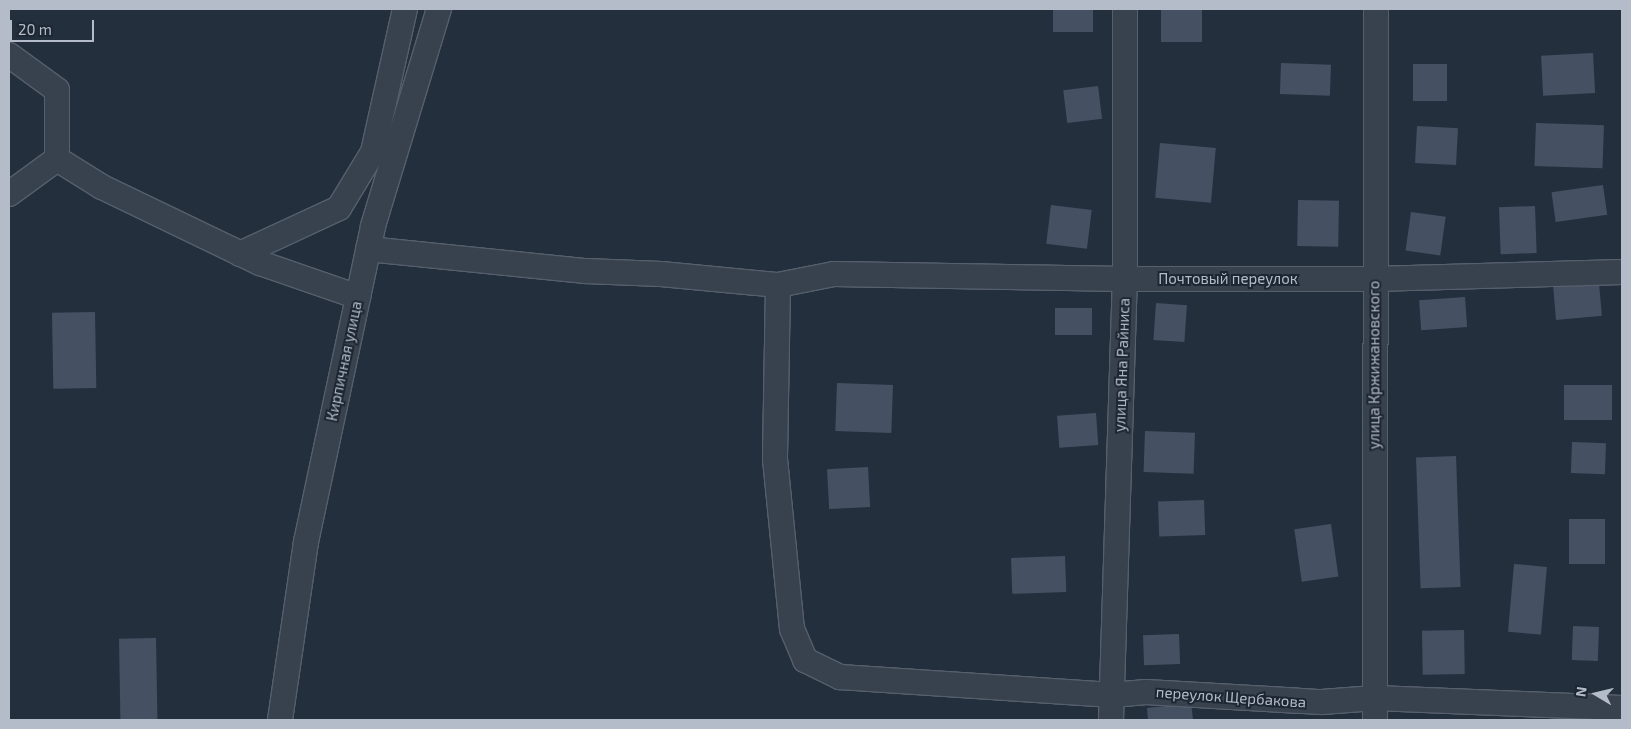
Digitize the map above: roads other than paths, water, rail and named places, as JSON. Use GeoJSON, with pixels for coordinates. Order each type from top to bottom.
{"type":"FeatureCollection","features":[{"type":"Feature","properties":{"kind":"street"},"geometry":{"type":"LineString","coordinates":[[240,254],[339,208],[373,152],[404,9]]}},
{"type":"Feature","properties":{"kind":"street","name":"Кирпичная улица"},"geometry":{"type":"LineString","coordinates":[[280,720],[306,542],[368,249],[439,9]]}},
{"type":"Feature","properties":{"kind":"street","name":"улица Яна Райниса"},"geometry":{"type":"LineString","coordinates":[[1111,720],[1125,279],[1125,9]]}},
{"type":"Feature","properties":{"kind":"street","name":"улица Кржижановского"},"geometry":{"type":"LineString","coordinates":[[1375,709],[1374,278],[1376,9]]}},
{"type":"Feature","properties":{"kind":"street"},"geometry":{"type":"LineString","coordinates":[[9,55],[57,90],[57,159]]}},
{"type":"Feature","properties":{"kind":"street"},"geometry":{"type":"LineString","coordinates":[[57,159],[102,187],[240,254],[358,297]]}},
{"type":"Feature","properties":{"kind":"street"},"geometry":{"type":"LineString","coordinates":[[10,190],[57,159]]}},
{"type":"Feature","properties":{"kind":"street","name":"Почтовый переулок"},"geometry":{"type":"LineString","coordinates":[[368,249],[586,271],[690,276],[778,285],[834,274],[1125,279],[1374,278],[1622,272]]}},
{"type":"Feature","properties":{"kind":"street","name":"переулок Щербакова"},"geometry":{"type":"LineString","coordinates":[[778,285],[775,459],[792,629],[805,660],[840,677],[1112,695],[1146,692],[1322,702],[1375,709],[1622,708]]}}]}
